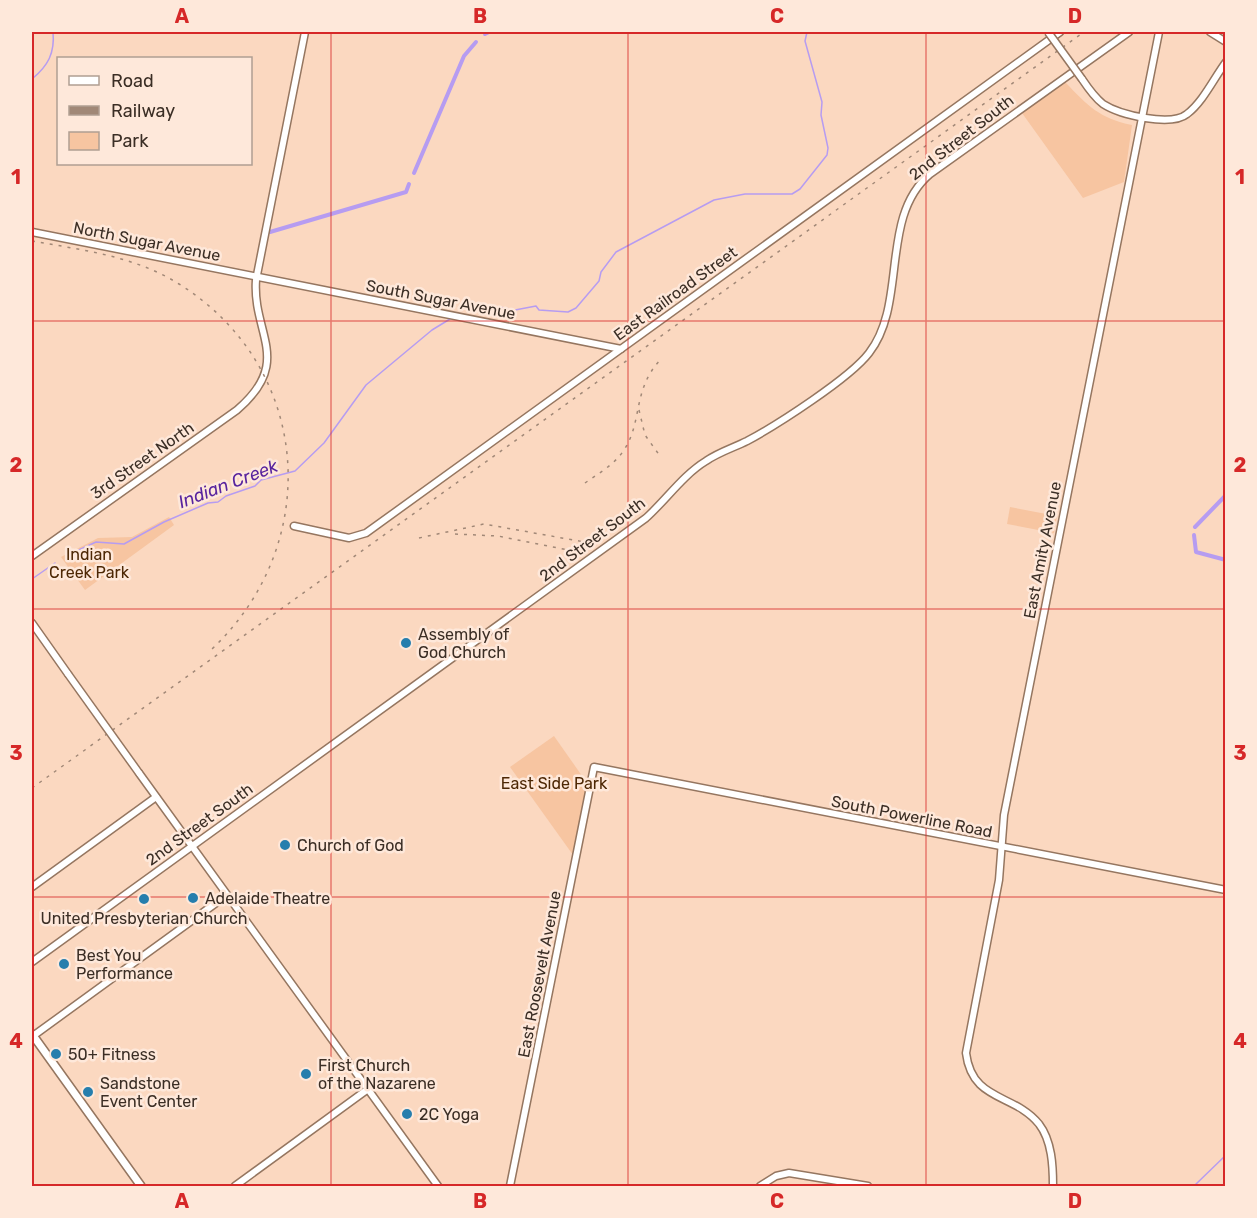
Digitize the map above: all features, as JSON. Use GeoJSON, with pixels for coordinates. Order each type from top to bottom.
{"type":"FeatureCollection","features":[{"type":"Feature","properties":{"kind":"main road"},"geometry":{"type":"LineString","coordinates":[[32,1036],[141,1186]]}},
{"type":"Feature","properties":{"kind":"street","name":"3rd Street North"},"geometry":{"type":"LineString","coordinates":[[32,556],[237,410],[253,394],[261,380],[266,365],[267,340],[256,301],[256,276],[305,32]]}},
{"type":"Feature","properties":{"kind":"street"},"geometry":{"type":"LineString","coordinates":[[1047,32],[1103,104],[1120,112],[1142,116],[1169,120],[1186,116],[1226,62]]}},
{"type":"Feature","properties":{"kind":"street","name":"East Railroad Street"},"geometry":{"type":"LineString","coordinates":[[294,526],[349,538],[366,533],[1060,32]]}},
{"type":"Feature","properties":{"kind":"street","name":"2nd Street South"},"geometry":{"type":"LineString","coordinates":[[32,962],[638,524],[703,462],[760,433],[855,368],[872,350],[882,329],[905,212],[914,189],[930,174],[1130,32]]}},
{"type":"Feature","properties":{"kind":"street"},"geometry":{"type":"LineString","coordinates":[[1210,32],[1226,42]]}},
{"type":"Feature","properties":{"kind":"street","name":"East Amity Avenue"},"geometry":{"type":"LineString","coordinates":[[1053,1186],[1052,1161],[1047,1139],[1034,1119],[988,1092],[971,1074],[966,1053],[967,1042],[999,880],[1004,815],[1159,33]]}},
{"type":"Feature","properties":{"kind":"street","name":"North Sugar Avenue"},"geometry":{"type":"LineString","coordinates":[[32,232],[256,276]]}},
{"type":"Feature","properties":{"kind":"street","name":"South Sugar Avenue"},"geometry":{"type":"LineString","coordinates":[[256,276],[621,349]]}},
{"type":"Feature","properties":{"kind":"street"},"geometry":{"type":"LineString","coordinates":[[32,623],[438,1186]]}},
{"type":"Feature","properties":{"kind":"street","name":"South Powerline Road"},"geometry":{"type":"LineString","coordinates":[[594,767],[1226,890]]}},
{"type":"Feature","properties":{"kind":"street","name":"East Roosevelt Avenue"},"geometry":{"type":"LineString","coordinates":[[510,1186],[594,767]]}},
{"type":"Feature","properties":{"kind":"street"},"geometry":{"type":"LineString","coordinates":[[32,887],[156,797]]}},
{"type":"Feature","properties":{"kind":"street"},"geometry":{"type":"LineString","coordinates":[[32,1036],[227,895]]}},
{"type":"Feature","properties":{"kind":"street"},"geometry":{"type":"LineString","coordinates":[[235,1186],[368,1089]]}},
{"type":"Feature","properties":{"kind":"street"},"geometry":{"type":"LineString","coordinates":[[760,1186],[776,1176],[796,1173],[868,1186]]}},
{"type":"Feature","properties":{"kind":"green space"},"geometry":{"type":"Polygon","coordinates":[[[1065,82],[1102,115],[1132,125],[1124,182],[1083,198],[1022,113],[1065,82]]]}},
{"type":"Feature","properties":{"kind":"green space"},"geometry":{"type":"Polygon","coordinates":[[[1010,507],[1057,516],[1054,533],[1007,524],[1010,507]]]}},
{"type":"Feature","properties":{"kind":"green space","name":"Indian Creek Park"},"geometry":{"type":"Polygon","coordinates":[[[169,517],[174,525],[85,590],[61,557],[98,538],[132,537],[169,517]]]}},
{"type":"Feature","properties":{"kind":"green space","name":"East Side Park"},"geometry":{"type":"Polygon","coordinates":[[[554,736],[587,783],[573,855],[510,767],[554,736]]]}},
{"type":"Feature","properties":{"kind":"waterway"},"geometry":{"type":"LineString","coordinates":[[32,79],[49,58],[53,46],[53,32]]}},
{"type":"Feature","properties":{"kind":"waterway"},"geometry":{"type":"LineString","coordinates":[[485,34],[489,32]]}},
{"type":"Feature","properties":{"kind":"waterway","name":"Indian Creek"},"geometry":{"type":"LineString","coordinates":[[461,308],[479,306],[488,310],[499,307],[515,310],[536,306],[539,310],[568,312],[576,308],[599,281],[601,272],[616,252],[714,200],[745,194],[792,194],[800,189],[827,155],[828,148],[821,115],[822,102],[805,41],[807,32]]}},
{"type":"Feature","properties":{"kind":"waterway"},"geometry":{"type":"LineString","coordinates":[[414,173],[464,56],[476,42]]}},
{"type":"Feature","properties":{"kind":"waterway"},"geometry":{"type":"LineString","coordinates":[[270,232],[406,192],[409,184]]}},
{"type":"Feature","properties":{"kind":"waterway","name":"Indian Creek"},"geometry":{"type":"LineString","coordinates":[[68,555],[96,542],[124,544],[164,522],[255,486],[261,480],[295,471],[324,443],[366,385],[432,330],[450,319]]}},
{"type":"Feature","properties":{"kind":"waterway"},"geometry":{"type":"LineString","coordinates":[[1195,527],[1226,495]]}},
{"type":"Feature","properties":{"kind":"waterway"},"geometry":{"type":"LineString","coordinates":[[1194,535],[1196,552],[1226,560]]}},
{"type":"Feature","properties":{"kind":"waterway","name":"Indian Creek"},"geometry":{"type":"LineString","coordinates":[[32,579],[55,563]]}},
{"type":"Feature","properties":{"kind":"waterway"},"geometry":{"type":"LineString","coordinates":[[1195,1185],[1226,1155]]}},
{"type":"Feature","properties":{"kind":"railway"},"geometry":{"type":"LineString","coordinates":[[32,788],[1084,32]]}},
{"type":"Feature","properties":{"kind":"railway"},"geometry":{"type":"LineString","coordinates":[[32,241],[126,260],[162,274],[179,284],[223,319],[256,361],[277,408],[287,458],[286,509],[273,559],[248,606],[212,649]]}},
{"type":"Feature","properties":{"kind":"railway"},"geometry":{"type":"LineString","coordinates":[[585,483],[611,464],[624,450],[634,428],[645,383],[660,360]]}},
{"type":"Feature","properties":{"kind":"railway"},"geometry":{"type":"LineString","coordinates":[[639,410],[645,435],[660,456]]}},
{"type":"Feature","properties":{"kind":"railway"},"geometry":{"type":"LineString","coordinates":[[419,538],[484,524],[590,543]]}},
{"type":"Feature","properties":{"kind":"railway"},"geometry":{"type":"LineString","coordinates":[[455,534],[498,536],[588,554]]}},
{"type":"Feature","properties":{"kind":"place","name":"Assembly of God Church"},"geometry":{"type":"Point","coordinates":[406,643]}},
{"type":"Feature","properties":{"kind":"place","name":"Church of God"},"geometry":{"type":"Point","coordinates":[285,845]}},
{"type":"Feature","properties":{"kind":"place","name":"Adelaide Theatre"},"geometry":{"type":"Point","coordinates":[193,898]}},
{"type":"Feature","properties":{"kind":"place","name":"United Presbyterian Church"},"geometry":{"type":"Point","coordinates":[144,899]}},
{"type":"Feature","properties":{"kind":"place","name":"Best You Performance"},"geometry":{"type":"Point","coordinates":[64,964]}},
{"type":"Feature","properties":{"kind":"place","name":"50+ Fitness"},"geometry":{"type":"Point","coordinates":[56,1054]}},
{"type":"Feature","properties":{"kind":"place","name":"First Church of the Nazarene"},"geometry":{"type":"Point","coordinates":[306,1074]}},
{"type":"Feature","properties":{"kind":"place","name":"Sandstone Event Center"},"geometry":{"type":"Point","coordinates":[88,1092]}},
{"type":"Feature","properties":{"kind":"place","name":"2C Yoga"},"geometry":{"type":"Point","coordinates":[407,1114]}}]}
